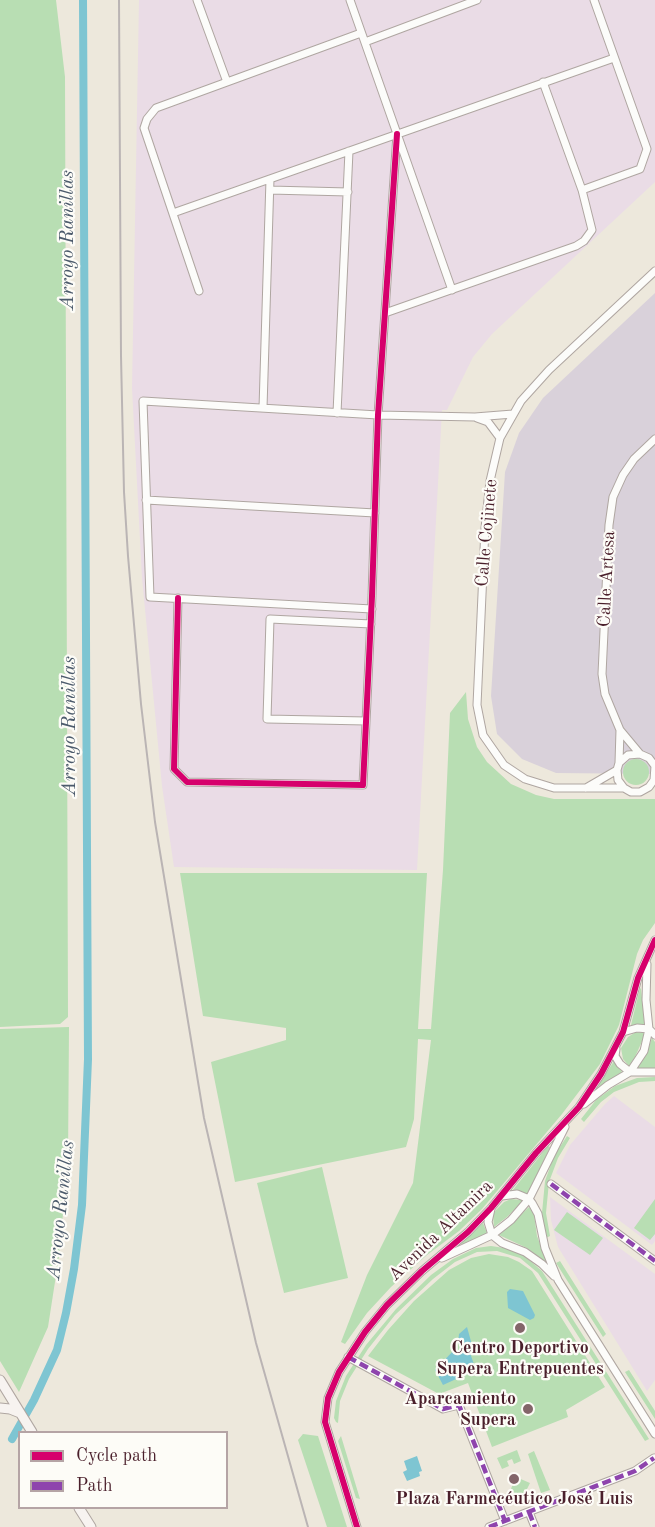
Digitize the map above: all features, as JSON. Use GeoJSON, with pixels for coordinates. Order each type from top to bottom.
{"type":"FeatureCollection","features":[{"type":"Feature","properties":{"kind":"main road"},"geometry":{"type":"LineString","coordinates":[[1,1386],[31,1431]]}},
{"type":"Feature","properties":{"kind":"main road"},"geometry":{"type":"LineString","coordinates":[[0,1407],[20,1413]]}},
{"type":"Feature","properties":{"kind":"main road"},"geometry":{"type":"LineString","coordinates":[[80,1509],[91,1527]]}},
{"type":"Feature","properties":{"kind":"street"},"geometry":{"type":"LineString","coordinates":[[197,0],[227,82]]}},
{"type":"Feature","properties":{"kind":"street"},"geometry":{"type":"LineString","coordinates":[[350,0],[452,290]]}},
{"type":"Feature","properties":{"kind":"street"},"geometry":{"type":"LineString","coordinates":[[365,42],[477,0]]}},
{"type":"Feature","properties":{"kind":"street"},"geometry":{"type":"LineString","coordinates":[[582,190],[640,169],[647,149],[594,0]]}},
{"type":"Feature","properties":{"kind":"street"},"geometry":{"type":"LineString","coordinates":[[199,291],[144,128],[147,119],[156,108],[361,33]]}},
{"type":"Feature","properties":{"kind":"street"},"geometry":{"type":"LineString","coordinates":[[173,213],[614,57]]}},
{"type":"Feature","properties":{"kind":"street"},"geometry":{"type":"LineString","coordinates":[[385,314],[576,246],[584,241],[592,230],[582,190],[543,82]]}},
{"type":"Feature","properties":{"kind":"street"},"geometry":{"type":"LineString","coordinates":[[178,598],[174,770],[187,782],[363,785],[372,609],[378,415],[397,134]]}},
{"type":"Feature","properties":{"kind":"street"},"geometry":{"type":"LineString","coordinates":[[338,412],[350,151]]}},
{"type":"Feature","properties":{"kind":"street"},"geometry":{"type":"LineString","coordinates":[[263,408],[270,179]]}},
{"type":"Feature","properties":{"kind":"street"},"geometry":{"type":"LineString","coordinates":[[270,190],[348,192]]}},
{"type":"Feature","properties":{"kind":"street","name":"Calle Cojinete"},"geometry":{"type":"LineString","coordinates":[[624,788],[554,788],[525,779],[504,765],[483,735],[477,705],[485,528],[490,481],[500,438],[513,414],[549,370],[655,271]]}},
{"type":"Feature","properties":{"kind":"street"},"geometry":{"type":"LineString","coordinates":[[372,609],[150,597],[143,401],[378,415],[475,417],[513,414]]}},
{"type":"Feature","properties":{"kind":"street"},"geometry":{"type":"LineString","coordinates":[[475,417],[488,422],[500,438]]}},
{"type":"Feature","properties":{"kind":"street","name":"Calle Artesa"},"geometry":{"type":"LineString","coordinates":[[640,754],[620,730],[605,694],[602,674],[609,525],[613,497],[623,475],[634,459],[655,439]]}},
{"type":"Feature","properties":{"kind":"street"},"geometry":{"type":"LineString","coordinates":[[146,500],[375,513]]}},
{"type":"Feature","properties":{"kind":"street"},"geometry":{"type":"LineString","coordinates":[[366,722],[267,719],[270,619],[371,624]]}},
{"type":"Feature","properties":{"kind":"street","name":"Calle Artesa"},"geometry":{"type":"LineString","coordinates":[[618,766],[620,730]]}},
{"type":"Feature","properties":{"kind":"street"},"geometry":{"type":"LineString","coordinates":[[584,789],[618,766],[628,755],[640,754],[649,758],[655,767],[652,787],[640,792],[631,792],[624,788],[618,780],[618,766]]}},
{"type":"Feature","properties":{"kind":"street","name":"Avenida Altamira"},"geometry":{"type":"LineString","coordinates":[[357,1527],[325,1422],[328,1398],[339,1372],[387,1305],[422,1271],[468,1232],[579,1107],[623,1032],[638,978],[655,940]]}},
{"type":"Feature","properties":{"kind":"street","name":"Avenida Altamira"},"geometry":{"type":"LineString","coordinates":[[579,1107],[630,1072],[644,1051],[652,1032],[646,1000],[647,956]]}},
{"type":"Feature","properties":{"kind":"street"},"geometry":{"type":"LineString","coordinates":[[623,1032],[637,1028],[652,1032]]}},
{"type":"Feature","properties":{"kind":"street"},"geometry":{"type":"LineString","coordinates":[[616,1047],[615,1056],[620,1064],[630,1072],[655,1072]]}},
{"type":"Feature","properties":{"kind":"street","name":"Avenida Altamira"},"geometry":{"type":"LineString","coordinates":[[422,1271],[453,1252],[492,1235],[511,1220],[529,1199],[568,1121]]}},
{"type":"Feature","properties":{"kind":"street"},"geometry":{"type":"LineString","coordinates":[[551,1184],[655,1260]]}},
{"type":"Feature","properties":{"kind":"street"},"geometry":{"type":"LineString","coordinates":[[502,1196],[517,1194],[529,1199],[538,1215],[545,1248],[558,1280],[655,1434]]}},
{"type":"Feature","properties":{"kind":"street"},"geometry":{"type":"LineString","coordinates":[[491,1208],[489,1222],[492,1235],[502,1243],[525,1252],[542,1263],[558,1280]]}},
{"type":"Feature","properties":{"kind":"street"},"geometry":{"type":"LineString","coordinates":[[348,1357],[443,1409],[459,1405],[505,1521]]}},
{"type":"Feature","properties":{"kind":"street"},"geometry":{"type":"LineString","coordinates":[[489,1527],[635,1472],[654,1458]]}},
{"type":"Feature","properties":{"kind":"street"},"geometry":{"type":"LineString","coordinates":[[529,1512],[535,1527]]}},
{"type":"Feature","properties":{"kind":"shaded area"},"geometry":{"type":"Polygon","coordinates":[[[139,0],[655,0],[655,182],[492,334],[473,357],[447,410],[442,410],[417,870],[174,867],[162,786],[142,578],[132,388],[139,0]]]}},
{"type":"Feature","properties":{"kind":"shaded area"},"geometry":{"type":"Polygon","coordinates":[[[655,293],[655,774],[556,773],[522,759],[497,734],[491,696],[505,472],[519,433],[543,398],[655,293]]]}},
{"type":"Feature","properties":{"kind":"shaded area"},"geometry":{"type":"Polygon","coordinates":[[[614,1096],[655,1127],[655,1241],[652,1245],[556,1173],[570,1145],[614,1096]]]}},
{"type":"Feature","properties":{"kind":"shaded area"},"geometry":{"type":"Polygon","coordinates":[[[550,1197],[655,1274],[655,1380],[647,1391],[558,1247],[551,1220],[550,1197]]]}},
{"type":"Feature","properties":{"kind":"green space"},"geometry":{"type":"Polygon","coordinates":[[[0,0],[56,0],[65,77],[68,1017],[60,1024],[0,1027],[0,0]]]}},
{"type":"Feature","properties":{"kind":"green space"},"geometry":{"type":"Polygon","coordinates":[[[466,692],[468,719],[477,747],[487,762],[511,784],[536,795],[554,799],[655,799],[655,923],[643,940],[637,954],[619,1025],[600,1064],[562,1114],[482,1209],[391,1287],[367,1313],[345,1344],[341,1342],[367,1275],[413,1183],[431,1040],[418,1039],[414,1119],[406,1147],[235,1182],[211,1062],[286,1040],[286,1028],[203,1016],[180,873],[427,873],[418,1029],[431,1029],[443,870],[450,713],[466,692]]]}},
{"type":"Feature","properties":{"kind":"green space"},"geometry":{"type":"Polygon","coordinates":[[[636,759],[645,763],[649,772],[645,781],[636,785],[627,781],[623,772],[627,763],[636,759]]]}},
{"type":"Feature","properties":{"kind":"green space"},"geometry":{"type":"Polygon","coordinates":[[[640,988],[645,1024],[631,1025],[640,988]]]}},
{"type":"Feature","properties":{"kind":"green space"},"geometry":{"type":"Polygon","coordinates":[[[69,1027],[68,1160],[59,1256],[48,1327],[19,1392],[0,1361],[0,1029],[69,1027]]]}},
{"type":"Feature","properties":{"kind":"green space"},"geometry":{"type":"Polygon","coordinates":[[[636,1032],[644,1033],[643,1039],[629,1066],[623,1059],[621,1048],[628,1037],[636,1032]]]}},
{"type":"Feature","properties":{"kind":"green space"},"geometry":{"type":"Polygon","coordinates":[[[652,1038],[655,1042],[655,1069],[637,1069],[646,1055],[652,1038]]]}},
{"type":"Feature","properties":{"kind":"green space"},"geometry":{"type":"Polygon","coordinates":[[[614,1061],[622,1072],[599,1087],[598,1086],[614,1061]]]}},
{"type":"Feature","properties":{"kind":"green space"},"geometry":{"type":"Polygon","coordinates":[[[655,1077],[655,1081],[639,1082],[614,1092],[601,1102],[584,1122],[581,1119],[596,1100],[615,1086],[637,1078],[655,1077]]]}},
{"type":"Feature","properties":{"kind":"green space"},"geometry":{"type":"Polygon","coordinates":[[[567,1136],[570,1138],[558,1158],[549,1182],[546,1213],[550,1236],[546,1238],[542,1213],[545,1181],[554,1156],[567,1136]]]}},
{"type":"Feature","properties":{"kind":"green space"},"geometry":{"type":"Polygon","coordinates":[[[548,1146],[550,1147],[528,1194],[512,1191],[548,1146]]]}},
{"type":"Feature","properties":{"kind":"green space"},"geometry":{"type":"Polygon","coordinates":[[[322,1167],[348,1278],[284,1293],[257,1183],[322,1167]]]}},
{"type":"Feature","properties":{"kind":"green space"},"geometry":{"type":"Polygon","coordinates":[[[511,1199],[522,1200],[522,1202],[494,1227],[493,1215],[496,1210],[511,1199]]]}},
{"type":"Feature","properties":{"kind":"green space"},"geometry":{"type":"Polygon","coordinates":[[[655,1199],[655,1234],[650,1240],[634,1228],[655,1199]]]}},
{"type":"Feature","properties":{"kind":"green space"},"geometry":{"type":"Polygon","coordinates":[[[529,1207],[534,1214],[537,1236],[545,1262],[527,1248],[499,1235],[529,1207]]]}},
{"type":"Feature","properties":{"kind":"green space"},"geometry":{"type":"Polygon","coordinates":[[[567,1212],[603,1238],[590,1255],[554,1230],[567,1212]]]}},
{"type":"Feature","properties":{"kind":"green space"},"geometry":{"type":"Polygon","coordinates":[[[483,1223],[487,1233],[462,1245],[461,1243],[483,1223]]]}},
{"type":"Feature","properties":{"kind":"green space"},"geometry":{"type":"Polygon","coordinates":[[[491,1246],[521,1253],[542,1271],[649,1439],[645,1441],[538,1273],[520,1258],[497,1251],[477,1252],[455,1262],[433,1279],[395,1315],[368,1349],[349,1379],[340,1401],[338,1423],[336,1422],[334,1418],[336,1401],[346,1376],[366,1345],[396,1309],[431,1275],[453,1259],[476,1248],[491,1246]]]}},
{"type":"Feature","properties":{"kind":"green space","name":"Centro Deportivo Supera Entrepuentes"},"geometry":{"type":"Polygon","coordinates":[[[489,1254],[508,1257],[532,1271],[605,1387],[566,1410],[568,1417],[492,1447],[468,1383],[439,1394],[368,1356],[414,1301],[449,1270],[471,1258],[489,1254]]]}},
{"type":"Feature","properties":{"kind":"green space"},"geometry":{"type":"Polygon","coordinates":[[[560,1261],[606,1334],[603,1337],[556,1263],[560,1261]]]}},
{"type":"Feature","properties":{"kind":"green space"},"geometry":{"type":"Polygon","coordinates":[[[629,1370],[655,1411],[655,1419],[625,1372],[629,1370]]]}},
{"type":"Feature","properties":{"kind":"green space"},"geometry":{"type":"Polygon","coordinates":[[[303,1434],[318,1436],[347,1527],[327,1527],[298,1440],[303,1434]]]}},
{"type":"Feature","properties":{"kind":"green space"},"geometry":{"type":"Polygon","coordinates":[[[341,1436],[360,1499],[356,1498],[338,1441],[341,1436]]]}},
{"type":"Feature","properties":{"kind":"green space"},"geometry":{"type":"Polygon","coordinates":[[[517,1450],[521,1461],[514,1464],[512,1459],[507,1461],[509,1466],[502,1469],[497,1458],[517,1450]]]}},
{"type":"Feature","properties":{"kind":"green space"},"geometry":{"type":"Polygon","coordinates":[[[534,1451],[550,1490],[541,1493],[528,1454],[534,1451]]]}},
{"type":"Feature","properties":{"kind":"green space"},"geometry":{"type":"Polygon","coordinates":[[[516,1477],[530,1483],[523,1497],[510,1491],[516,1477]]]}},
{"type":"Feature","properties":{"kind":"water"},"geometry":{"type":"Polygon","coordinates":[[[510,1289],[523,1291],[535,1315],[534,1318],[530,1320],[508,1308],[507,1292],[510,1289]]]}},
{"type":"Feature","properties":{"kind":"water"},"geometry":{"type":"Polygon","coordinates":[[[467,1327],[472,1345],[458,1344],[459,1334],[467,1327]]]}},
{"type":"Feature","properties":{"kind":"water"},"geometry":{"type":"Polygon","coordinates":[[[454,1350],[470,1353],[476,1370],[443,1385],[435,1370],[454,1350]]]}},
{"type":"Feature","properties":{"kind":"water"},"geometry":{"type":"Polygon","coordinates":[[[417,1456],[422,1471],[419,1472],[420,1476],[407,1481],[403,1472],[407,1470],[404,1461],[417,1456]]]}},
{"type":"Feature","properties":{"kind":"waterway","name":"Arroyo Ranillas"},"geometry":{"type":"LineString","coordinates":[[12,1439],[34,1400],[57,1350],[74,1269],[82,1205],[88,1059],[83,0]]}},
{"type":"Feature","properties":{"kind":"railway"},"geometry":{"type":"LineString","coordinates":[[119,0],[124,492],[141,704],[155,822],[204,1118],[256,1343],[308,1527]]}},
{"type":"Feature","properties":{"kind":"marked path"},"geometry":{"type":"LineString","coordinates":[[551,1184],[655,1261]]}},
{"type":"Feature","properties":{"kind":"marked path"},"geometry":{"type":"LineString","coordinates":[[348,1357],[443,1409],[459,1405],[505,1521]]}},
{"type":"Feature","properties":{"kind":"marked path"},"geometry":{"type":"LineString","coordinates":[[489,1527],[635,1471],[654,1458]]}},
{"type":"Feature","properties":{"kind":"marked path"},"geometry":{"type":"LineString","coordinates":[[529,1512],[535,1527]]}},
{"type":"Feature","properties":{"kind":"cycle path"},"geometry":{"type":"LineString","coordinates":[[178,598],[174,769],[187,782],[363,785],[378,415],[397,134]]}},
{"type":"Feature","properties":{"kind":"cycle path"},"geometry":{"type":"LineString","coordinates":[[357,1527],[325,1422],[328,1398],[339,1372],[365,1332],[387,1305],[422,1271],[468,1232],[579,1107],[601,1074],[623,1032],[638,978],[655,940]]}},
{"type":"Feature","properties":{"kind":"place","name":"Centro Deportivo Supera Entrepuentes"},"geometry":{"type":"Point","coordinates":[520,1328]}},
{"type":"Feature","properties":{"kind":"place","name":"Aparcamiento Supera"},"geometry":{"type":"Point","coordinates":[528,1409]}},
{"type":"Feature","properties":{"kind":"place","name":"Plaza Farmecéutico José Luis"},"geometry":{"type":"Point","coordinates":[514,1479]}}]}
